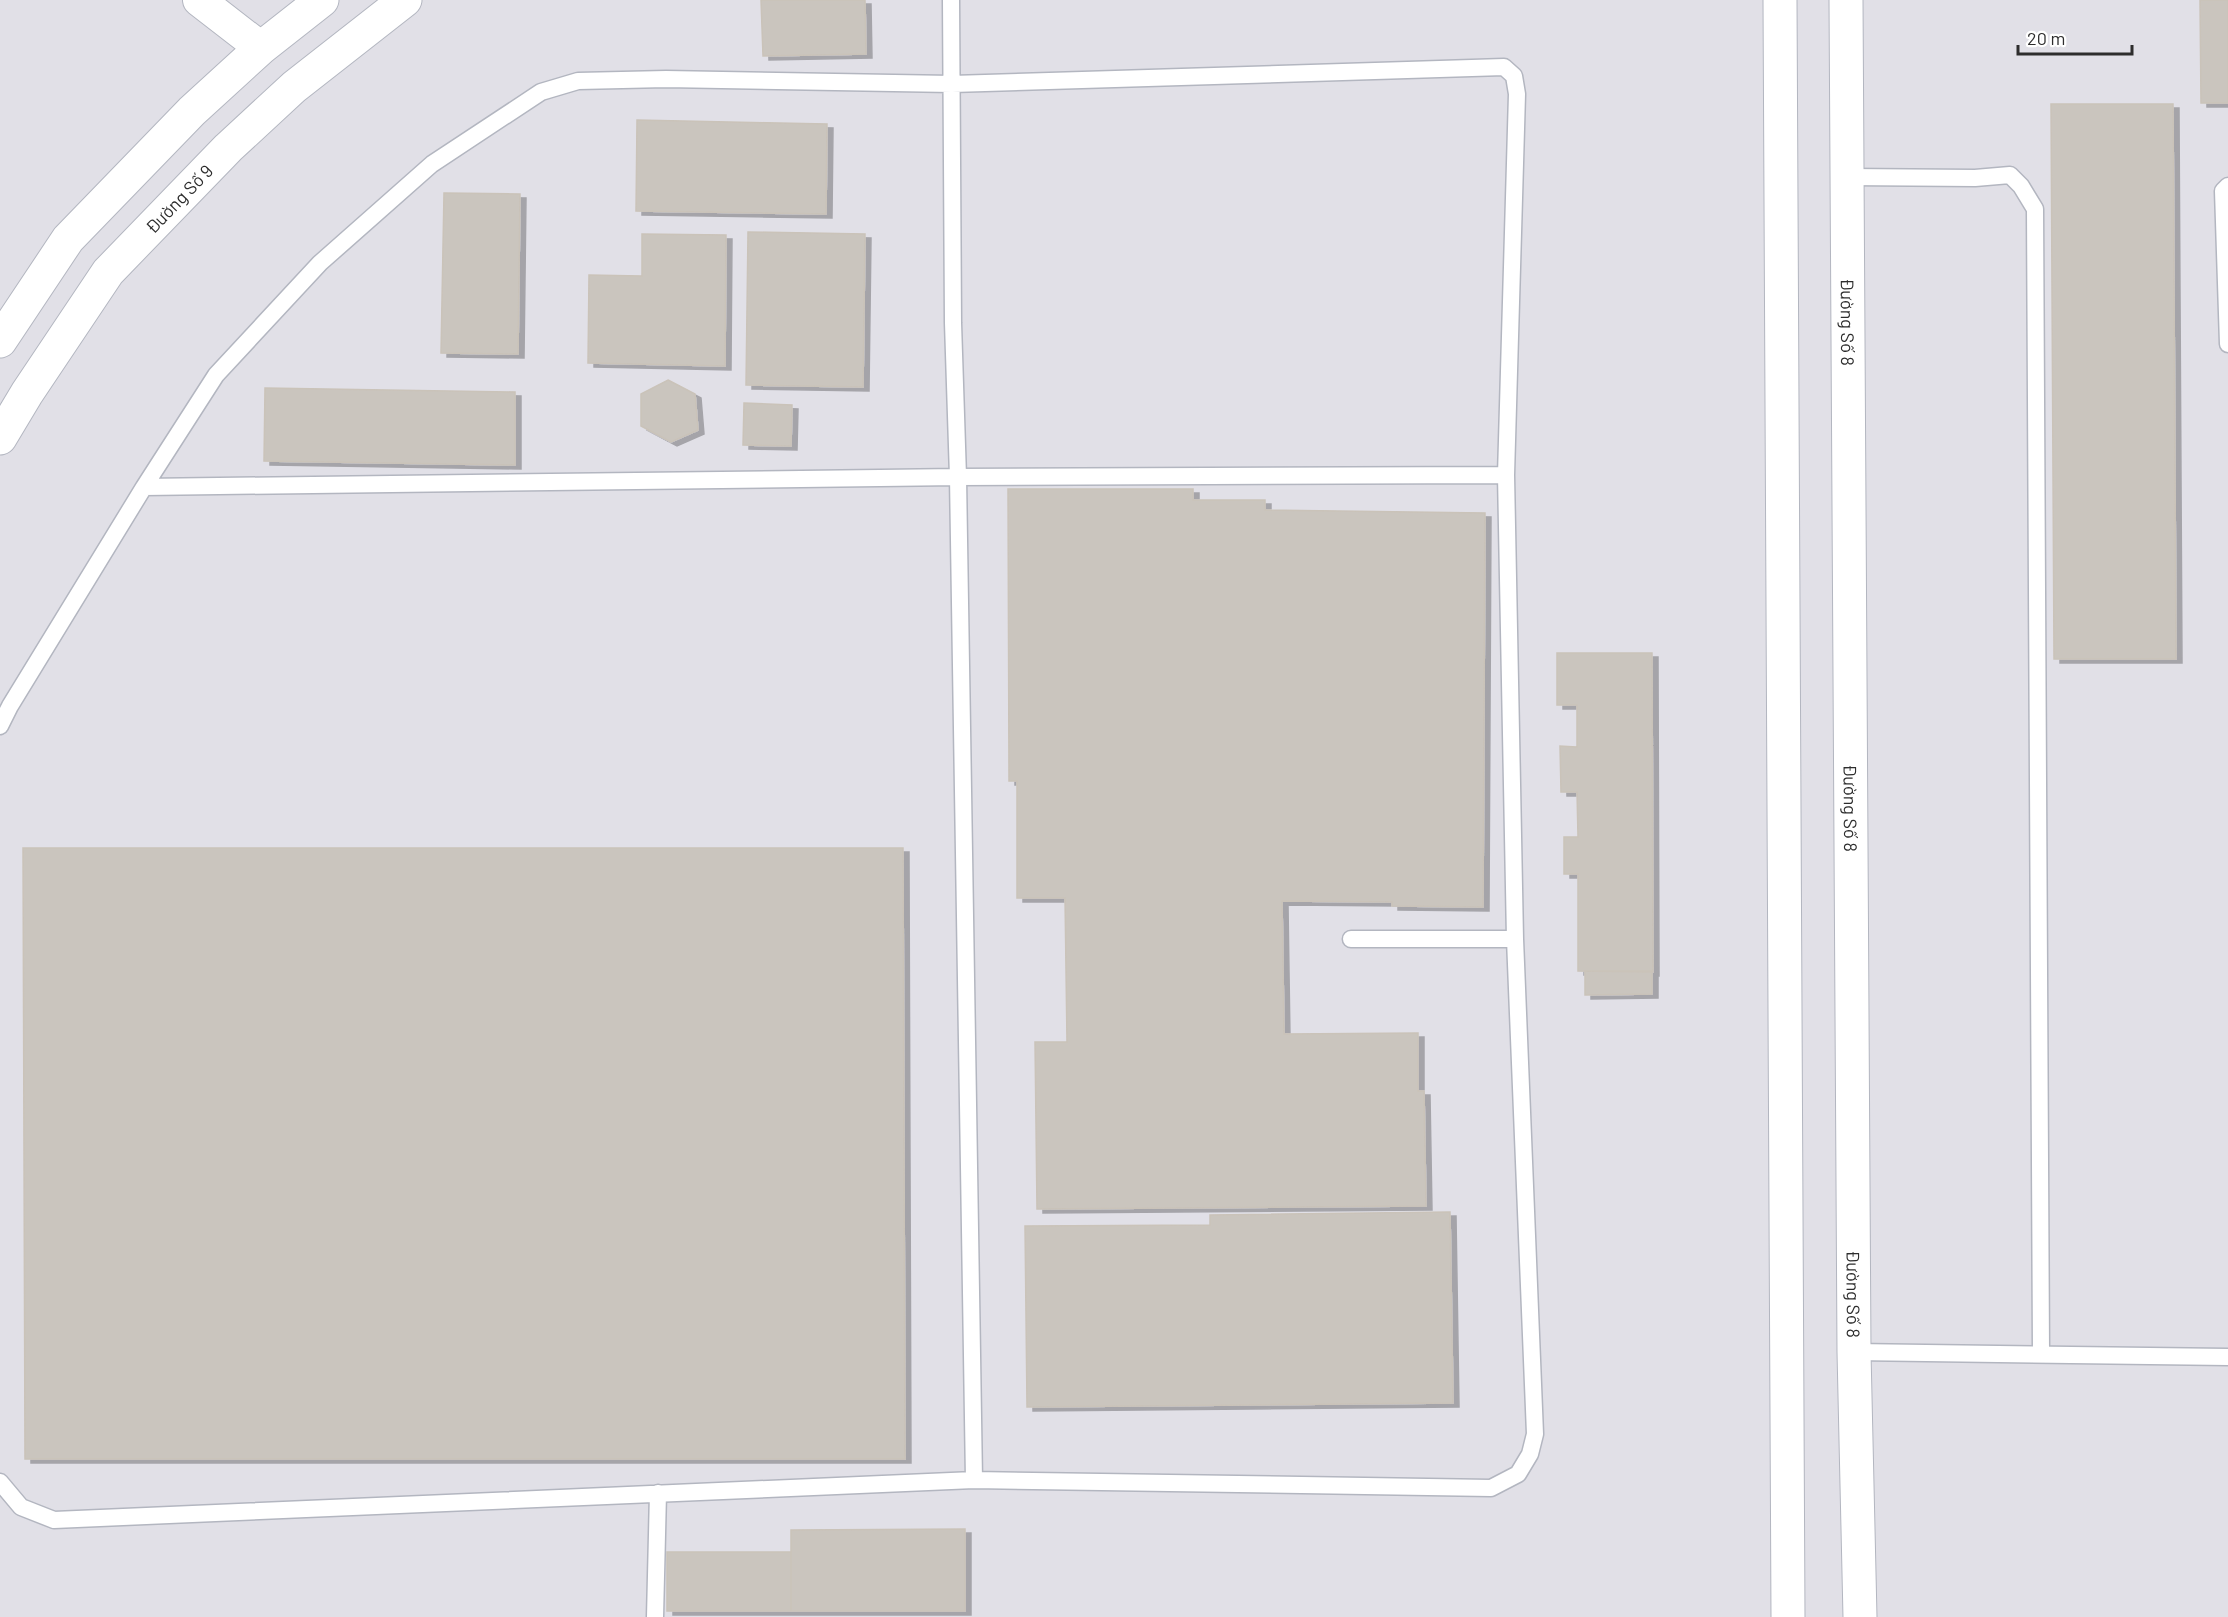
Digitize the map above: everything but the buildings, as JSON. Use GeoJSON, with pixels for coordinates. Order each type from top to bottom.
{"type":"FeatureCollection","features":[{"type":"Feature","properties":{"kind":"street"},"geometry":{"type":"LineString","coordinates":[[199,0],[261,48]]}},
{"type":"Feature","properties":{"kind":"street"},"geometry":{"type":"LineString","coordinates":[[0,341],[68,239],[192,111],[261,48],[322,0]]}},
{"type":"Feature","properties":{"kind":"street","name":"Đường Số 9"},"geometry":{"type":"LineString","coordinates":[[0,438],[27,393],[108,272],[228,148],[294,87],[405,0]]}},
{"type":"Feature","properties":{"kind":"street"},"geometry":{"type":"LineString","coordinates":[[1780,0],[1788,1617]]}},
{"type":"Feature","properties":{"kind":"street","name":"Đường Số 8"},"geometry":{"type":"LineString","coordinates":[[1846,0],[1854,1352],[1860,1617]]}},
{"type":"Feature","properties":{"kind":"lane"},"geometry":{"type":"LineString","coordinates":[[951,0],[953,323],[958,477],[974,1480]]}},
{"type":"Feature","properties":{"kind":"lane"},"geometry":{"type":"LineString","coordinates":[[0,726],[144,487],[216,375],[320,263],[432,164],[541,92],[578,81],[656,79],[952,84],[1504,67],[1514,75],[1517,94],[1506,475],[1515,939],[1535,1434],[1530,1454],[1518,1474],[1491,1488],[974,1480],[54,1520],[21,1507],[0,1482]]}},
{"type":"Feature","properties":{"kind":"lane"},"geometry":{"type":"LineString","coordinates":[[1847,177],[1975,178],[2010,175],[2021,186],[2035,209],[2041,1353]]}},
{"type":"Feature","properties":{"kind":"lane"},"geometry":{"type":"LineString","coordinates":[[2228,186],[2223,191],[2228,344]]}},
{"type":"Feature","properties":{"kind":"lane"},"geometry":{"type":"LineString","coordinates":[[144,487],[958,477],[1506,475]]}},
{"type":"Feature","properties":{"kind":"lane"},"geometry":{"type":"LineString","coordinates":[[1351,939],[1515,939]]}},
{"type":"Feature","properties":{"kind":"lane"},"geometry":{"type":"LineString","coordinates":[[1854,1352],[2228,1357]]}},
{"type":"Feature","properties":{"kind":"lane"},"geometry":{"type":"LineString","coordinates":[[656,1617],[658,1494]]}},
{"type":"Feature","properties":{"kind":"shaded area"},"geometry":{"type":"Polygon","coordinates":[[[0,0],[2228,0],[2228,1617],[0,1617],[0,0]]]}}]}
